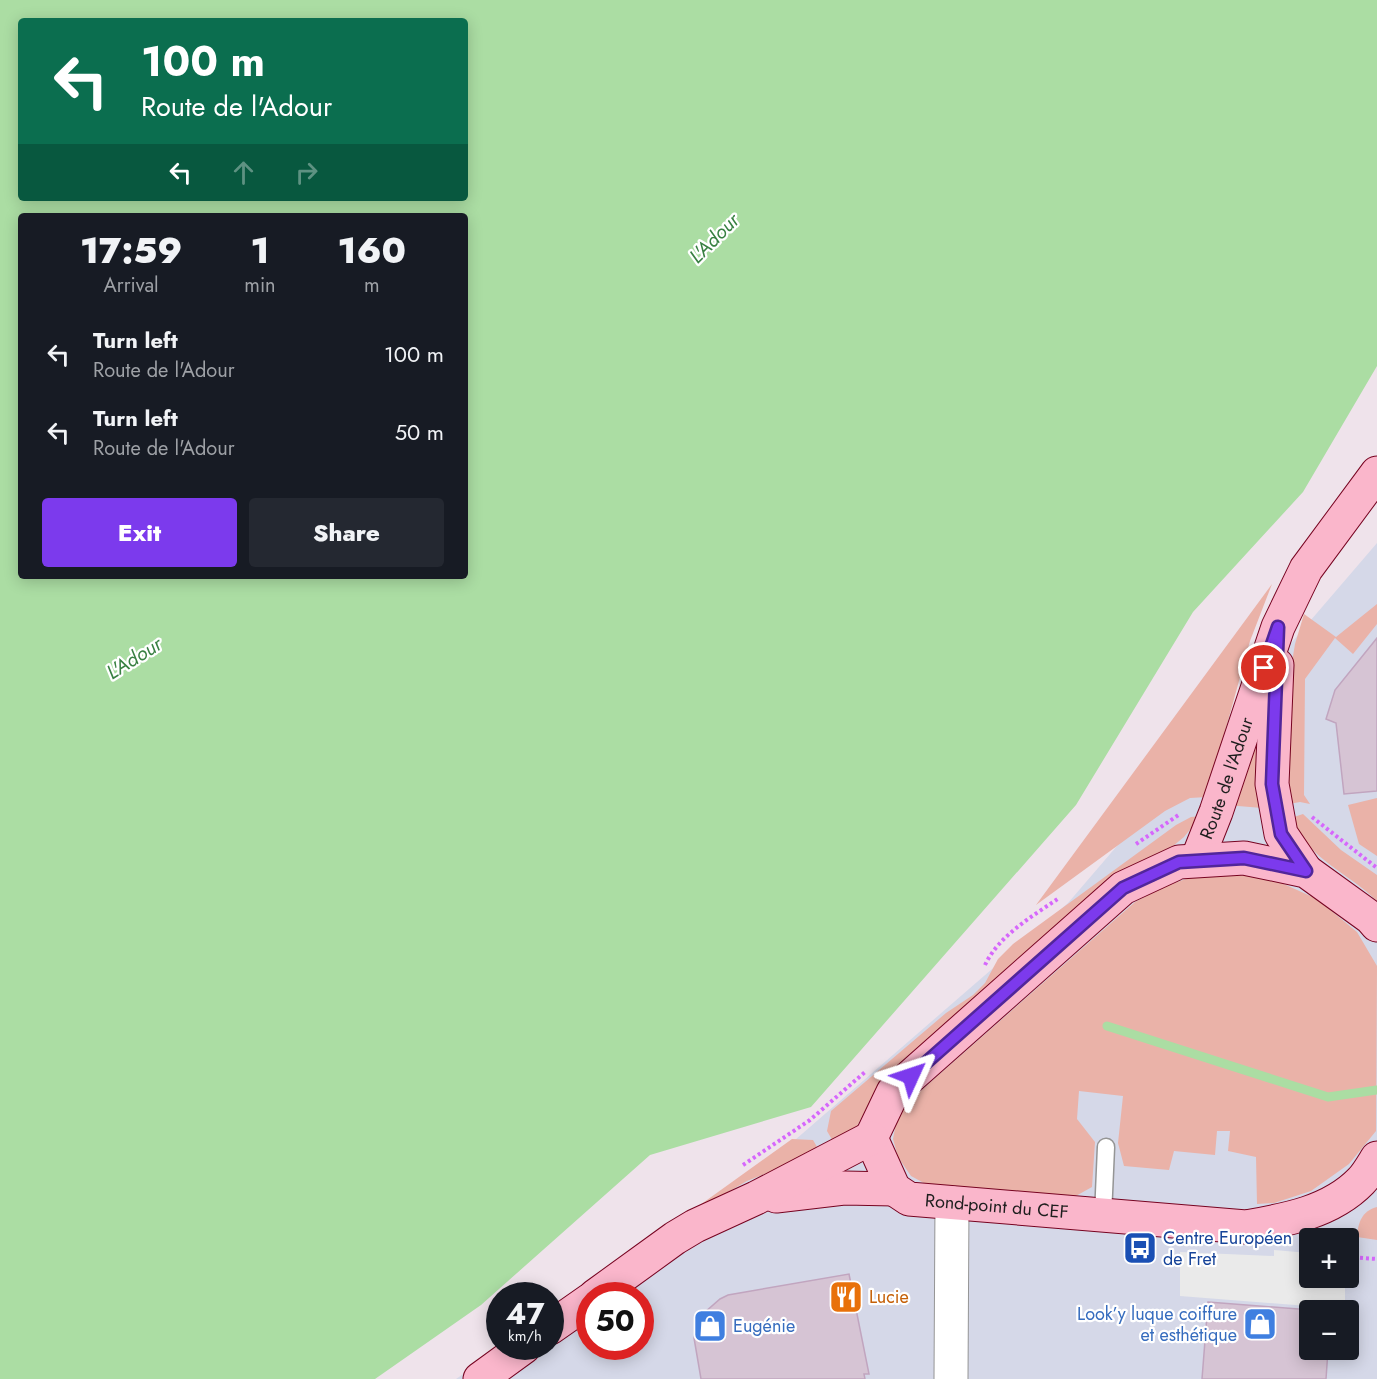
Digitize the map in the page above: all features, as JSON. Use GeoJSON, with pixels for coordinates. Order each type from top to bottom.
{"type":"FeatureCollection","features":[{"type":"Feature","properties":{"kind":"main road","name":"Route de l'Adour"},"geometry":{"type":"LineString","coordinates":[[1197,860],[1216,812],[1278,627],[1306,569],[1377,473]]}},
{"type":"Feature","properties":{"kind":"main road","name":"Route de l'Adour"},"geometry":{"type":"LineString","coordinates":[[1278,627],[1272,784],[1281,834],[1306,871]]}},
{"type":"Feature","properties":{"kind":"main road"},"geometry":{"type":"LineString","coordinates":[[614,1282],[695,1226],[756,1198],[871,1138],[893,1092],[1123,888],[1179,862],[1244,858],[1306,871],[1375,921]]}},
{"type":"Feature","properties":{"kind":"main road"},"geometry":{"type":"LineString","coordinates":[[756,1198],[844,1188],[894,1189],[871,1138]]}},
{"type":"Feature","properties":{"kind":"main road","name":"Rond-point du CEF"},"geometry":{"type":"LineString","coordinates":[[894,1189],[909,1199],[1246,1227],[1290,1219],[1333,1202],[1372,1176]]}},
{"type":"Feature","properties":{"kind":"main road"},"geometry":{"type":"LineString","coordinates":[[480,1379],[506,1360]]}},
{"type":"Feature","properties":{"kind":"street"},"geometry":{"type":"LineString","coordinates":[[951,1379],[952,1203]]}},
{"type":"Feature","properties":{"kind":"lane"},"geometry":{"type":"LineString","coordinates":[[1103,1216],[1106,1147]]}},
{"type":"Feature","properties":{"kind":"path"},"geometry":{"type":"LineString","coordinates":[[1304,810],[1377,868]]}},
{"type":"Feature","properties":{"kind":"path"},"geometry":{"type":"LineString","coordinates":[[1135,844],[1175,816],[1184,813]]}},
{"type":"Feature","properties":{"kind":"path"},"geometry":{"type":"LineString","coordinates":[[982,971],[990,955],[1019,926],[1067,892]]}},
{"type":"Feature","properties":{"kind":"path"},"geometry":{"type":"LineString","coordinates":[[743,1165],[810,1120],[872,1066]]}},
{"type":"Feature","properties":{"kind":"path"},"geometry":{"type":"LineString","coordinates":[[1359,1258],[1377,1259]]}},
{"type":"Feature","properties":{"kind":"shaded area","name":"Centre Européen de Fret"},"geometry":{"type":"Polygon","coordinates":[[[1377,543],[1377,1379],[456,1379],[486,1358],[486,1360],[564,1360],[564,1304],[576,1296],[576,1360],[654,1360],[654,1282],[595,1282],[780,1153],[1068,903],[1377,543]]]}},
{"type":"Feature","properties":{"kind":"shaded area"},"geometry":{"type":"Polygon","coordinates":[[[1272,584],[1250,641],[1207,797],[1190,798],[1165,811],[1036,905],[1272,584]]]}},
{"type":"Feature","properties":{"kind":"shaded area"},"geometry":{"type":"Polygon","coordinates":[[[1377,604],[1377,624],[1353,654],[1335,638],[1305,679],[1304,795],[1310,804],[1300,802],[1289,804],[1287,781],[1291,668],[1304,614],[1336,637],[1377,604]]]}},
{"type":"Feature","properties":{"kind":"shaded area"},"geometry":{"type":"Polygon","coordinates":[[[1259,692],[1262,808],[1226,805],[1259,692]]]}},
{"type":"Feature","properties":{"kind":"shaded area"},"geometry":{"type":"Polygon","coordinates":[[[1377,798],[1377,856],[1359,844],[1348,805],[1377,798]]]}},
{"type":"Feature","properties":{"kind":"shaded area"},"geometry":{"type":"Polygon","coordinates":[[[1303,814],[1341,850],[1377,875],[1377,901],[1308,845],[1291,818],[1303,814]]]}},
{"type":"Feature","properties":{"kind":"shaded area"},"geometry":{"type":"Polygon","coordinates":[[[1201,816],[1184,837],[1173,846],[1129,867],[873,1097],[856,1128],[834,1143],[827,1131],[831,1111],[946,1013],[973,995],[985,983],[998,959],[1013,944],[1176,825],[1191,817],[1201,816]]]}},
{"type":"Feature","properties":{"kind":"shaded area"},"geometry":{"type":"Polygon","coordinates":[[[1235,874],[1275,880],[1317,899],[1357,932],[1377,966],[1376,1131],[1349,1164],[1311,1191],[1274,1203],[1257,1204],[1256,1157],[1228,1151],[1230,1131],[1217,1131],[1215,1155],[1174,1151],[1169,1170],[1124,1166],[1118,1143],[1123,1096],[1079,1091],[1077,1119],[1095,1142],[1092,1187],[1074,1197],[935,1189],[911,1176],[898,1157],[893,1139],[897,1118],[908,1102],[1135,902],[1165,886],[1198,875],[1235,874]]]}},
{"type":"Feature","properties":{"kind":"shaded area"},"geometry":{"type":"Polygon","coordinates":[[[792,1139],[813,1140],[820,1152],[747,1181],[702,1207],[700,1205],[792,1139]]]}},
{"type":"Feature","properties":{"kind":"shaded area"},"geometry":{"type":"Polygon","coordinates":[[[1377,1207],[1377,1240],[1359,1237],[1358,1227],[1362,1218],[1377,1207]]]}},
{"type":"Feature","properties":{"kind":"shaded area"},"geometry":{"type":"Polygon","coordinates":[[[1274,1250],[1299,1252],[1299,1288],[1345,1288],[1345,1300],[1299,1300],[1299,1305],[1180,1296],[1180,1252],[1274,1256],[1274,1250]]]}},
{"type":"Feature","properties":{"kind":"water","name":"L'Adour"},"geometry":{"type":"Polygon","coordinates":[[[0,0],[1377,0],[1377,366],[1303,492],[1193,612],[1076,805],[811,1107],[650,1155],[507,1282],[486,1282],[486,1301],[375,1379],[0,1379],[0,0]]]}},
{"type":"Feature","properties":{"kind":"building"},"geometry":{"type":"Polygon","coordinates":[[[1377,638],[1377,791],[1344,794],[1336,723],[1326,719],[1335,690],[1377,638]]]}},
{"type":"Feature","properties":{"kind":"building"},"geometry":{"type":"Polygon","coordinates":[[[849,1274],[869,1374],[864,1374],[865,1379],[701,1379],[694,1338],[704,1313],[720,1299],[728,1295],[849,1274]]]}},
{"type":"Feature","properties":{"kind":"building"},"geometry":{"type":"Polygon","coordinates":[[[1208,1302],[1299,1309],[1299,1360],[1327,1360],[1326,1379],[1202,1379],[1208,1302]]]}},
{"type":"Feature","properties":{"kind":"waterway"},"geometry":{"type":"LineString","coordinates":[[1107,1026],[1328,1097],[1377,1090]]}},
{"type":"Feature","properties":{"kind":"place","name":"Centre Européen de Fret"},"geometry":{"type":"Point","coordinates":[1140,1248]}},
{"type":"Feature","properties":{"kind":"place","name":"Lucie"},"geometry":{"type":"Point","coordinates":[846,1297]}},
{"type":"Feature","properties":{"kind":"place","name":"Look’y luque coiffure et esthétique"},"geometry":{"type":"Point","coordinates":[1260,1324]}},
{"type":"Feature","properties":{"kind":"place","name":"Eugénie"},"geometry":{"type":"Point","coordinates":[710,1326]}},
{"type":"Feature","properties":{"kind":"route"},"geometry":{"type":"LineString","coordinates":[[911,1076],[1123,888],[1179,862],[1244,858],[1306,871],[1281,834],[1272,784],[1278,627],[1264,668]]}}]}
